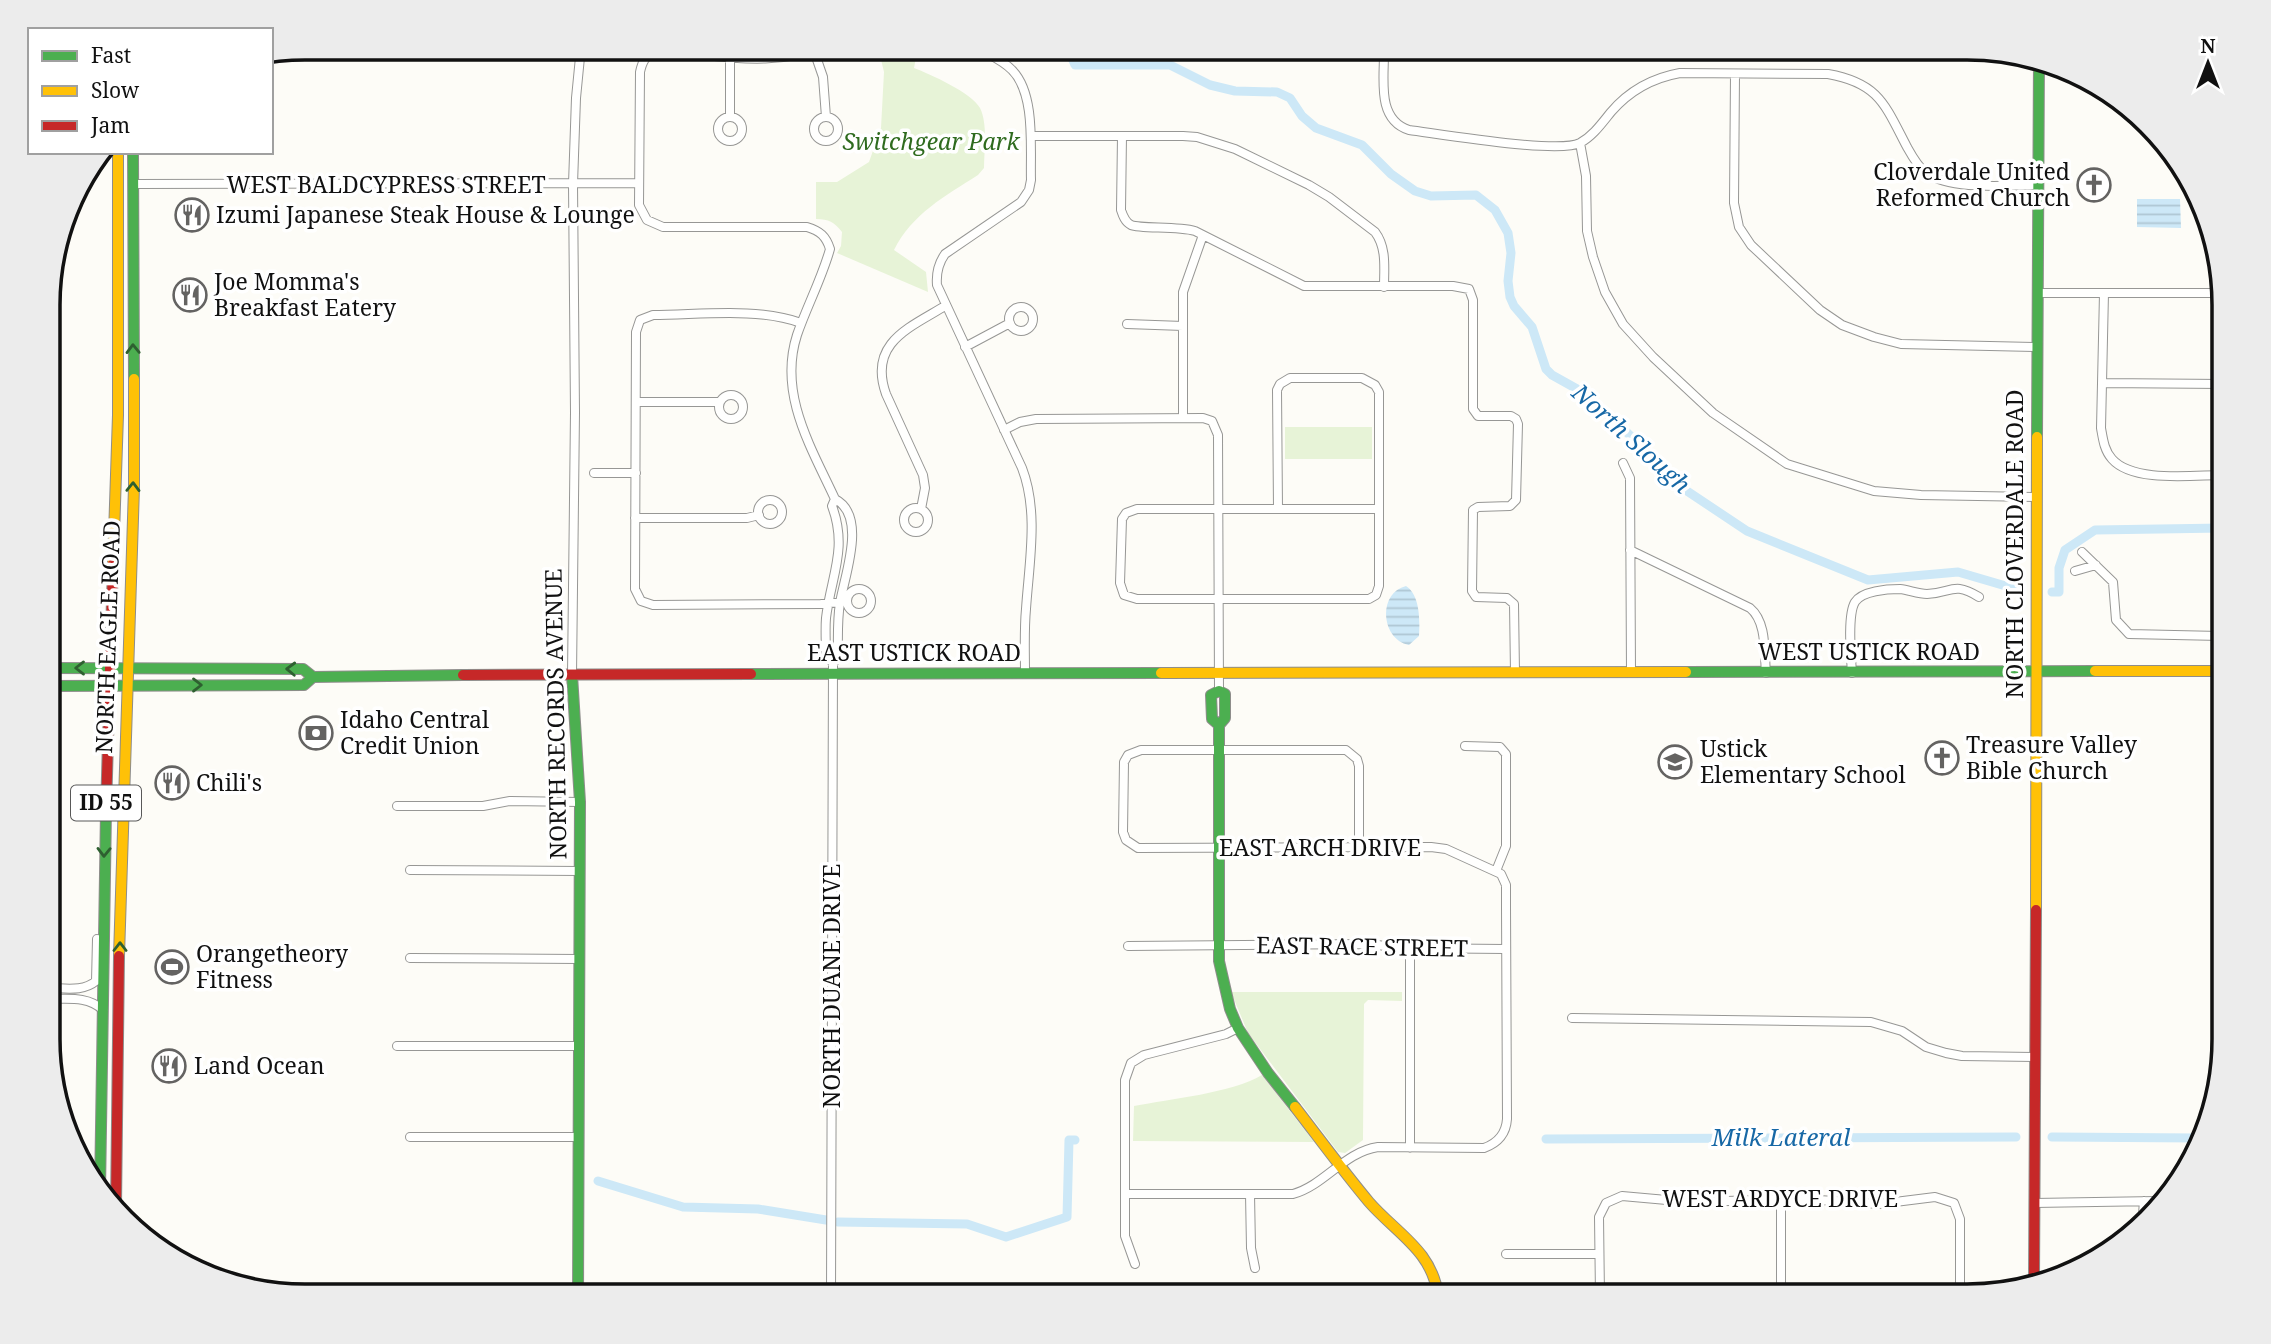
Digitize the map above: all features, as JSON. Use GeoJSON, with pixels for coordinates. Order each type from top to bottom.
{"type":"FeatureCollection","features":[{"type":"Feature","properties":{"kind":"main road","name":"NORTH CLOVERDALE ROAD"},"geometry":{"type":"LineString","coordinates":[[2034,1274],[2039,71]]}},
{"type":"Feature","properties":{"kind":"main road","name":"NORTH EAGLE ROAD"},"geometry":{"type":"LineString","coordinates":[[100,1175],[104,1011],[103,891],[118,415],[118,154]]}},
{"type":"Feature","properties":{"kind":"main road"},"geometry":{"type":"LineString","coordinates":[[126,154],[126,176],[133,184]]}},
{"type":"Feature","properties":{"kind":"main road","name":"NORTH EAGLE ROAD"},"geometry":{"type":"LineString","coordinates":[[116,1196],[120,907],[135,415],[132,308],[134,154]]}},
{"type":"Feature","properties":{"kind":"main road"},"geometry":{"type":"LineString","coordinates":[[118,184],[127,194],[127,284],[132,308]]}},
{"type":"Feature","properties":{"kind":"main road"},"geometry":{"type":"LineString","coordinates":[[60,668],[111,668]]}},
{"type":"Feature","properties":{"kind":"main road","name":"EAST USTICK ROAD"},"geometry":{"type":"LineString","coordinates":[[111,668],[303,669],[313,677],[833,669],[1026,674],[1515,673]]}},
{"type":"Feature","properties":{"kind":"main road","name":"WEST USTICK ROAD"},"geometry":{"type":"LineString","coordinates":[[1515,673],[2211,671]]}},
{"type":"Feature","properties":{"kind":"main road","name":"NORTH RECORDS AVENUE"},"geometry":{"type":"LineString","coordinates":[[572,675],[580,802],[578,1284]]}},
{"type":"Feature","properties":{"kind":"main road","name":"EAST USTICK ROAD"},"geometry":{"type":"LineString","coordinates":[[110,686],[304,685],[313,677]]}},
{"type":"Feature","properties":{"kind":"main road"},"geometry":{"type":"LineString","coordinates":[[60,686],[110,686]]}},
{"type":"Feature","properties":{"kind":"main road"},"geometry":{"type":"LineString","coordinates":[[1219,691],[1211,695],[1212,719],[1219,725],[1219,946],[1222,979],[1230,1009],[1238,1028],[1268,1073],[1370,1203],[1423,1255],[1437,1284]]}},
{"type":"Feature","properties":{"kind":"main road"},"geometry":{"type":"LineString","coordinates":[[104,1011],[110,1015],[110,1070],[118,1074]]}},
{"type":"Feature","properties":{"kind":"main road"},"geometry":{"type":"LineString","coordinates":[[102,1086],[110,1096],[109,1187]]}},
{"type":"Feature","properties":{"kind":"street","name":"NORTH RECORDS AVENUE"},"geometry":{"type":"LineString","coordinates":[[572,675],[575,412],[573,184],[580,60]]}},
{"type":"Feature","properties":{"kind":"street"},"geometry":{"type":"LineString","coordinates":[[645,60],[640,72],[639,205],[647,220],[669,227],[807,227],[818,230],[826,238],[830,249],[801,323],[791,363],[794,403],[800,422],[835,499],[842,503],[845,509],[852,537],[838,658],[833,669]]}},
{"type":"Feature","properties":{"kind":"street"},"geometry":{"type":"LineString","coordinates":[[730,60],[730,117]]}},
{"type":"Feature","properties":{"kind":"street"},"geometry":{"type":"LineString","coordinates":[[817,60],[823,77],[826,117]]}},
{"type":"Feature","properties":{"kind":"street"},"geometry":{"type":"LineString","coordinates":[[997,60],[1018,78],[1029,108],[1029,190],[1021,202],[952,248],[940,262],[936,275],[945,306],[1026,478],[1030,498],[1031,570],[1025,613],[1026,674]]}},
{"type":"Feature","properties":{"kind":"street"},"geometry":{"type":"LineString","coordinates":[[1384,60],[1385,102],[1392,122],[1409,131],[1553,147],[1580,143],[1598,128],[1626,96],[1644,84],[1680,73],[1828,74],[1850,78],[1868,87],[1881,99],[1913,158],[1926,173],[1943,181],[1962,184],[2038,185]]}},
{"type":"Feature","properties":{"kind":"street"},"geometry":{"type":"LineString","coordinates":[[1735,74],[1734,203],[1738,226],[1751,245],[1819,310],[1842,325],[1900,344],[2036,347]]}},
{"type":"Feature","properties":{"kind":"street"},"geometry":{"type":"LineString","coordinates":[[1031,136],[1197,137],[1235,149],[1321,192],[1375,232],[1384,251],[1384,287]]}},
{"type":"Feature","properties":{"kind":"street"},"geometry":{"type":"LineString","coordinates":[[1122,136],[1121,210],[1124,219],[1131,225],[1177,227],[1203,234],[1304,286],[1453,286],[1469,289],[1473,300],[1473,409],[1478,416],[1511,416],[1518,424],[1516,500],[1510,506],[1478,507],[1473,510],[1472,591],[1476,597],[1507,598],[1514,604],[1515,673]]}},
{"type":"Feature","properties":{"kind":"street"},"geometry":{"type":"LineString","coordinates":[[1580,143],[1586,176],[1587,231],[1605,292],[1623,324],[1713,413],[1787,464],[1864,488],[1921,495],[2036,497]]}},
{"type":"Feature","properties":{"kind":"street","name":"WEST BALDCYPRESS STREET"},"geometry":{"type":"LineString","coordinates":[[133,184],[639,183]]}},
{"type":"Feature","properties":{"kind":"street"},"geometry":{"type":"LineString","coordinates":[[1183,418],[1183,292],[1203,234]]}},
{"type":"Feature","properties":{"kind":"street"},"geometry":{"type":"LineString","coordinates":[[2037,293],[2211,293]]}},
{"type":"Feature","properties":{"kind":"street"},"geometry":{"type":"LineString","coordinates":[[2104,293],[2101,428],[2104,445],[2112,460],[2128,470],[2148,475],[2211,475]]}},
{"type":"Feature","properties":{"kind":"street"},"geometry":{"type":"LineString","coordinates":[[921,509],[924,501],[923,475],[886,394],[880,367],[890,343],[902,332],[945,306]]}},
{"type":"Feature","properties":{"kind":"street"},"geometry":{"type":"LineString","coordinates":[[801,323],[786,317],[767,315],[653,315],[640,320],[636,332],[635,589],[641,601],[653,605],[844,601]]}},
{"type":"Feature","properties":{"kind":"street"},"geometry":{"type":"LineString","coordinates":[[965,346],[1010,323]]}},
{"type":"Feature","properties":{"kind":"street"},"geometry":{"type":"LineString","coordinates":[[1127,324],[1183,326]]}},
{"type":"Feature","properties":{"kind":"street"},"geometry":{"type":"LineString","coordinates":[[1278,509],[1277,390],[1280,384],[1290,378],[1362,378],[1375,385],[1379,392],[1379,509],[1379,586],[1376,595],[1369,599],[1137,599],[1124,595],[1120,583],[1122,519],[1126,513],[1137,509],[1219,509],[1278,509],[1379,509]]}},
{"type":"Feature","properties":{"kind":"street"},"geometry":{"type":"LineString","coordinates":[[2102,383],[2211,384]]}},
{"type":"Feature","properties":{"kind":"street"},"geometry":{"type":"LineString","coordinates":[[636,402],[719,402]]}},
{"type":"Feature","properties":{"kind":"street"},"geometry":{"type":"LineString","coordinates":[[1004,430],[1020,422],[1036,419],[1183,418],[1212,421],[1218,435],[1219,691]]}},
{"type":"Feature","properties":{"kind":"street"},"geometry":{"type":"LineString","coordinates":[[1623,463],[1629,478],[1631,673]]}},
{"type":"Feature","properties":{"kind":"street"},"geometry":{"type":"LineString","coordinates":[[594,473],[636,473]]}},
{"type":"Feature","properties":{"kind":"street"},"geometry":{"type":"LineString","coordinates":[[833,669],[826,656],[826,618],[839,553],[838,526],[832,506],[835,499]]}},
{"type":"Feature","properties":{"kind":"street"},"geometry":{"type":"LineString","coordinates":[[635,518],[747,518],[759,515]]}},
{"type":"Feature","properties":{"kind":"street"},"geometry":{"type":"LineString","coordinates":[[1630,550],[1750,608],[1758,615],[1762,625],[1766,673]]}},
{"type":"Feature","properties":{"kind":"street"},"geometry":{"type":"LineString","coordinates":[[2082,552],[2113,582],[2116,620],[2129,634],[2211,636]]}},
{"type":"Feature","properties":{"kind":"street"},"geometry":{"type":"LineString","coordinates":[[2075,571],[2096,565]]}},
{"type":"Feature","properties":{"kind":"street"},"geometry":{"type":"LineString","coordinates":[[1852,673],[1851,612],[1855,601],[1864,594],[1902,589],[1927,594],[1952,588],[1966,589],[1979,597]]}},
{"type":"Feature","properties":{"kind":"street","name":"NORTH DUANE DRIVE"},"geometry":{"type":"LineString","coordinates":[[831,1284],[833,669]]}},
{"type":"Feature","properties":{"kind":"street"},"geometry":{"type":"LineString","coordinates":[[1465,746],[1492,746],[1505,750],[1506,846],[1496,871]]}},
{"type":"Feature","properties":{"kind":"street"},"geometry":{"type":"LineString","coordinates":[[1219,749],[1337,748],[1353,753],[1359,766],[1359,847]]}},
{"type":"Feature","properties":{"kind":"street","name":"EAST ARCH DRIVE"},"geometry":{"type":"LineString","coordinates":[[1219,749],[1141,750],[1128,755],[1122,769],[1122,823],[1124,837],[1129,843],[1138,848],[1446,849],[1496,871],[1504,879],[1505,949]]}},
{"type":"Feature","properties":{"kind":"street"},"geometry":{"type":"LineString","coordinates":[[397,806],[483,806],[510,801],[580,802]]}},
{"type":"Feature","properties":{"kind":"street"},"geometry":{"type":"LineString","coordinates":[[411,870],[580,871]]}},
{"type":"Feature","properties":{"kind":"street"},"geometry":{"type":"LineString","coordinates":[[60,988],[90,987],[96,981],[97,909],[103,891]]}},
{"type":"Feature","properties":{"kind":"street","name":"EAST RACE STREET"},"geometry":{"type":"LineString","coordinates":[[1128,946],[1370,944],[1410,948],[1505,949]]}},
{"type":"Feature","properties":{"kind":"street"},"geometry":{"type":"LineString","coordinates":[[1410,948],[1410,1148]]}},
{"type":"Feature","properties":{"kind":"street"},"geometry":{"type":"LineString","coordinates":[[1125,1194],[1293,1194],[1307,1190],[1340,1164],[1371,1148],[1484,1148],[1498,1140],[1506,1128],[1507,1119],[1505,949]]}},
{"type":"Feature","properties":{"kind":"street"},"geometry":{"type":"LineString","coordinates":[[410,958],[579,959]]}},
{"type":"Feature","properties":{"kind":"street"},"geometry":{"type":"LineString","coordinates":[[60,1000],[89,1001],[104,1011]]}},
{"type":"Feature","properties":{"kind":"street"},"geometry":{"type":"LineString","coordinates":[[1572,1018],[1871,1022],[1902,1031],[1926,1047],[1946,1053],[1962,1056],[2035,1057]]}},
{"type":"Feature","properties":{"kind":"street"},"geometry":{"type":"LineString","coordinates":[[1135,1264],[1125,1236],[1125,1080],[1131,1063],[1144,1055],[1226,1034],[1238,1028]]}},
{"type":"Feature","properties":{"kind":"street"},"geometry":{"type":"LineString","coordinates":[[397,1045],[579,1046]]}},
{"type":"Feature","properties":{"kind":"street"},"geometry":{"type":"LineString","coordinates":[[410,1137],[579,1137]]}},
{"type":"Feature","properties":{"kind":"street"},"geometry":{"type":"LineString","coordinates":[[1250,1194],[1251,1248],[1255,1268]]}},
{"type":"Feature","properties":{"kind":"street","name":"WEST ARDYCE DRIVE"},"geometry":{"type":"LineString","coordinates":[[1600,1254],[1599,1217],[1606,1203],[1622,1196],[1689,1202],[1781,1199],[1879,1204],[1935,1196],[1954,1203],[1960,1219],[1960,1284]]}},
{"type":"Feature","properties":{"kind":"street"},"geometry":{"type":"LineString","coordinates":[[1781,1199],[1781,1284]]}},
{"type":"Feature","properties":{"kind":"street"},"geometry":{"type":"LineString","coordinates":[[2143,1209],[2144,1201]]}},
{"type":"Feature","properties":{"kind":"street"},"geometry":{"type":"LineString","coordinates":[[2034,1203],[2151,1201]]}},
{"type":"Feature","properties":{"kind":"street"},"geometry":{"type":"LineString","coordinates":[[1506,1254],[1600,1254],[1600,1284]]}},
{"type":"Feature","properties":{"kind":"green space","name":"Switchgear Park"},"geometry":{"type":"Polygon","coordinates":[[[881,60],[916,60],[914,68],[940,79],[976,102],[984,122],[984,168],[920,216],[901,237],[894,250],[926,272],[928,292],[837,253],[841,246],[842,232],[831,222],[816,219],[816,182],[837,182],[869,162],[881,128],[884,72],[881,60]]]}},
{"type":"Feature","properties":{"kind":"green space"},"geometry":{"type":"Polygon","coordinates":[[[1285,427],[1372,427],[1372,459],[1285,459],[1285,427]]]}},
{"type":"Feature","properties":{"kind":"green space"},"geometry":{"type":"Polygon","coordinates":[[[1231,992],[1402,992],[1402,1001],[1368,1000],[1364,1004],[1363,1140],[1345,1153],[1338,1152],[1248,1033],[1231,992]]]}},
{"type":"Feature","properties":{"kind":"green space"},"geometry":{"type":"Polygon","coordinates":[[[1262,1075],[1314,1142],[1133,1141],[1134,1106],[1218,1091],[1262,1075]]]}},
{"type":"Feature","properties":{"kind":"water"},"geometry":{"type":"Polygon","coordinates":[[[2137,199],[2180,199],[2181,228],[2137,227],[2137,199]]]}},
{"type":"Feature","properties":{"kind":"water"},"geometry":{"type":"Polygon","coordinates":[[[1406,586],[1414,595],[1419,616],[1419,636],[1409,645],[1393,635],[1386,616],[1390,597],[1406,586]]]}},
{"type":"Feature","properties":{"kind":"waterway","name":"North Slough"},"geometry":{"type":"LineString","coordinates":[[1073,60],[1075,65],[1170,65],[1210,85],[1235,91],[1277,92],[1290,98],[1302,116],[1316,128],[1362,145],[1391,174],[1415,191],[1431,196],[1476,195],[1495,210],[1508,233],[1511,253],[1508,281],[1510,297],[1532,327],[1546,369],[1586,394],[1652,456],[1678,485],[1747,531],[1868,580],[1958,572],[2016,589]]}},
{"type":"Feature","properties":{"kind":"waterway","name":"North Slough"},"geometry":{"type":"LineString","coordinates":[[2052,592],[2059,592],[2059,568],[2065,550],[2095,530],[2211,528]]}},
{"type":"Feature","properties":{"kind":"waterway","name":"Milk Lateral"},"geometry":{"type":"LineString","coordinates":[[1546,1139],[2016,1137]]}},
{"type":"Feature","properties":{"kind":"waterway","name":"Milk Lateral"},"geometry":{"type":"LineString","coordinates":[[2052,1137],[2191,1138]]}},
{"type":"Feature","properties":{"kind":"waterway","name":"Milk Lateral"},"geometry":{"type":"LineString","coordinates":[[838,1222],[967,1224],[1006,1237],[1067,1217],[1069,1140],[1075,1140]]}},
{"type":"Feature","properties":{"kind":"waterway","name":"Milk Lateral"},"geometry":{"type":"LineString","coordinates":[[598,1181],[683,1207],[758,1209],[826,1220]]}},
{"type":"Feature","properties":{"kind":"traffic: fast"},"geometry":{"type":"LineString","coordinates":[[2037,437],[2039,71]]}},
{"type":"Feature","properties":{"kind":"traffic: fast"},"geometry":{"type":"LineString","coordinates":[[133,154],[134,379]]}},
{"type":"Feature","properties":{"kind":"traffic: fast"},"geometry":{"type":"LineString","coordinates":[[60,668],[303,669],[313,677]]}},
{"type":"Feature","properties":{"kind":"traffic: fast"},"geometry":{"type":"LineString","coordinates":[[1686,672],[2095,671]]}},
{"type":"Feature","properties":{"kind":"traffic: fast"},"geometry":{"type":"LineString","coordinates":[[751,674],[1161,673]]}},
{"type":"Feature","properties":{"kind":"traffic: fast"},"geometry":{"type":"LineString","coordinates":[[60,686],[304,685],[313,677],[463,675]]}},
{"type":"Feature","properties":{"kind":"traffic: fast"},"geometry":{"type":"LineString","coordinates":[[572,675],[580,802],[578,1284]]}},
{"type":"Feature","properties":{"kind":"traffic: fast"},"geometry":{"type":"LineString","coordinates":[[1219,691],[1225,694],[1225,718],[1219,725],[1212,719],[1211,695],[1219,691]]}},
{"type":"Feature","properties":{"kind":"traffic: fast"},"geometry":{"type":"LineString","coordinates":[[1219,725],[1219,961],[1230,1009],[1238,1028],[1295,1107]]}},
{"type":"Feature","properties":{"kind":"traffic: fast"},"geometry":{"type":"LineString","coordinates":[[100,1175],[106,811]]}},
{"type":"Feature","properties":{"kind":"traffic: slow"},"geometry":{"type":"LineString","coordinates":[[113,564],[118,415],[118,154]]}},
{"type":"Feature","properties":{"kind":"traffic: slow"},"geometry":{"type":"LineString","coordinates":[[119,956],[134,487],[134,379]]}},
{"type":"Feature","properties":{"kind":"traffic: slow"},"geometry":{"type":"LineString","coordinates":[[2036,910],[2037,437]]}},
{"type":"Feature","properties":{"kind":"traffic: slow"},"geometry":{"type":"LineString","coordinates":[[2095,671],[2211,671]]}},
{"type":"Feature","properties":{"kind":"traffic: slow"},"geometry":{"type":"LineString","coordinates":[[1161,673],[1686,672]]}},
{"type":"Feature","properties":{"kind":"traffic: slow"},"geometry":{"type":"LineString","coordinates":[[1295,1107],[1369,1202],[1421,1255],[1436,1284]]}},
{"type":"Feature","properties":{"kind":"traffic: jam"},"geometry":{"type":"LineString","coordinates":[[106,811],[113,564]]}},
{"type":"Feature","properties":{"kind":"traffic: jam"},"geometry":{"type":"LineString","coordinates":[[463,675],[751,674]]}},
{"type":"Feature","properties":{"kind":"traffic: jam"},"geometry":{"type":"LineString","coordinates":[[2034,1274],[2036,910]]}},
{"type":"Feature","properties":{"kind":"traffic: jam"},"geometry":{"type":"LineString","coordinates":[[116,1196],[119,956]]}},
{"type":"Feature","properties":{"kind":"place","name":"Cloverdale United Reformed Church"},"geometry":{"type":"Point","coordinates":[2094,185]}},
{"type":"Feature","properties":{"kind":"place","name":"Izumi Japanese Steak House & Lounge"},"geometry":{"type":"Point","coordinates":[192,215]}},
{"type":"Feature","properties":{"kind":"place","name":"Joe Momma's Breakfast Eatery"},"geometry":{"type":"Point","coordinates":[190,295]}},
{"type":"Feature","properties":{"kind":"place","name":"Idaho Central Credit Union"},"geometry":{"type":"Point","coordinates":[316,733]}},
{"type":"Feature","properties":{"kind":"place","name":"Treasure Valley Bible Church"},"geometry":{"type":"Point","coordinates":[1942,758]}},
{"type":"Feature","properties":{"kind":"place","name":"Ustick Elementary School"},"geometry":{"type":"Point","coordinates":[1675,762]}},
{"type":"Feature","properties":{"kind":"place","name":"Chili's"},"geometry":{"type":"Point","coordinates":[172,783]}},
{"type":"Feature","properties":{"kind":"place","name":"Orangetheory Fitness"},"geometry":{"type":"Point","coordinates":[172,967]}},
{"type":"Feature","properties":{"kind":"place","name":"Land Ocean"},"geometry":{"type":"Point","coordinates":[169,1066]}}]}
